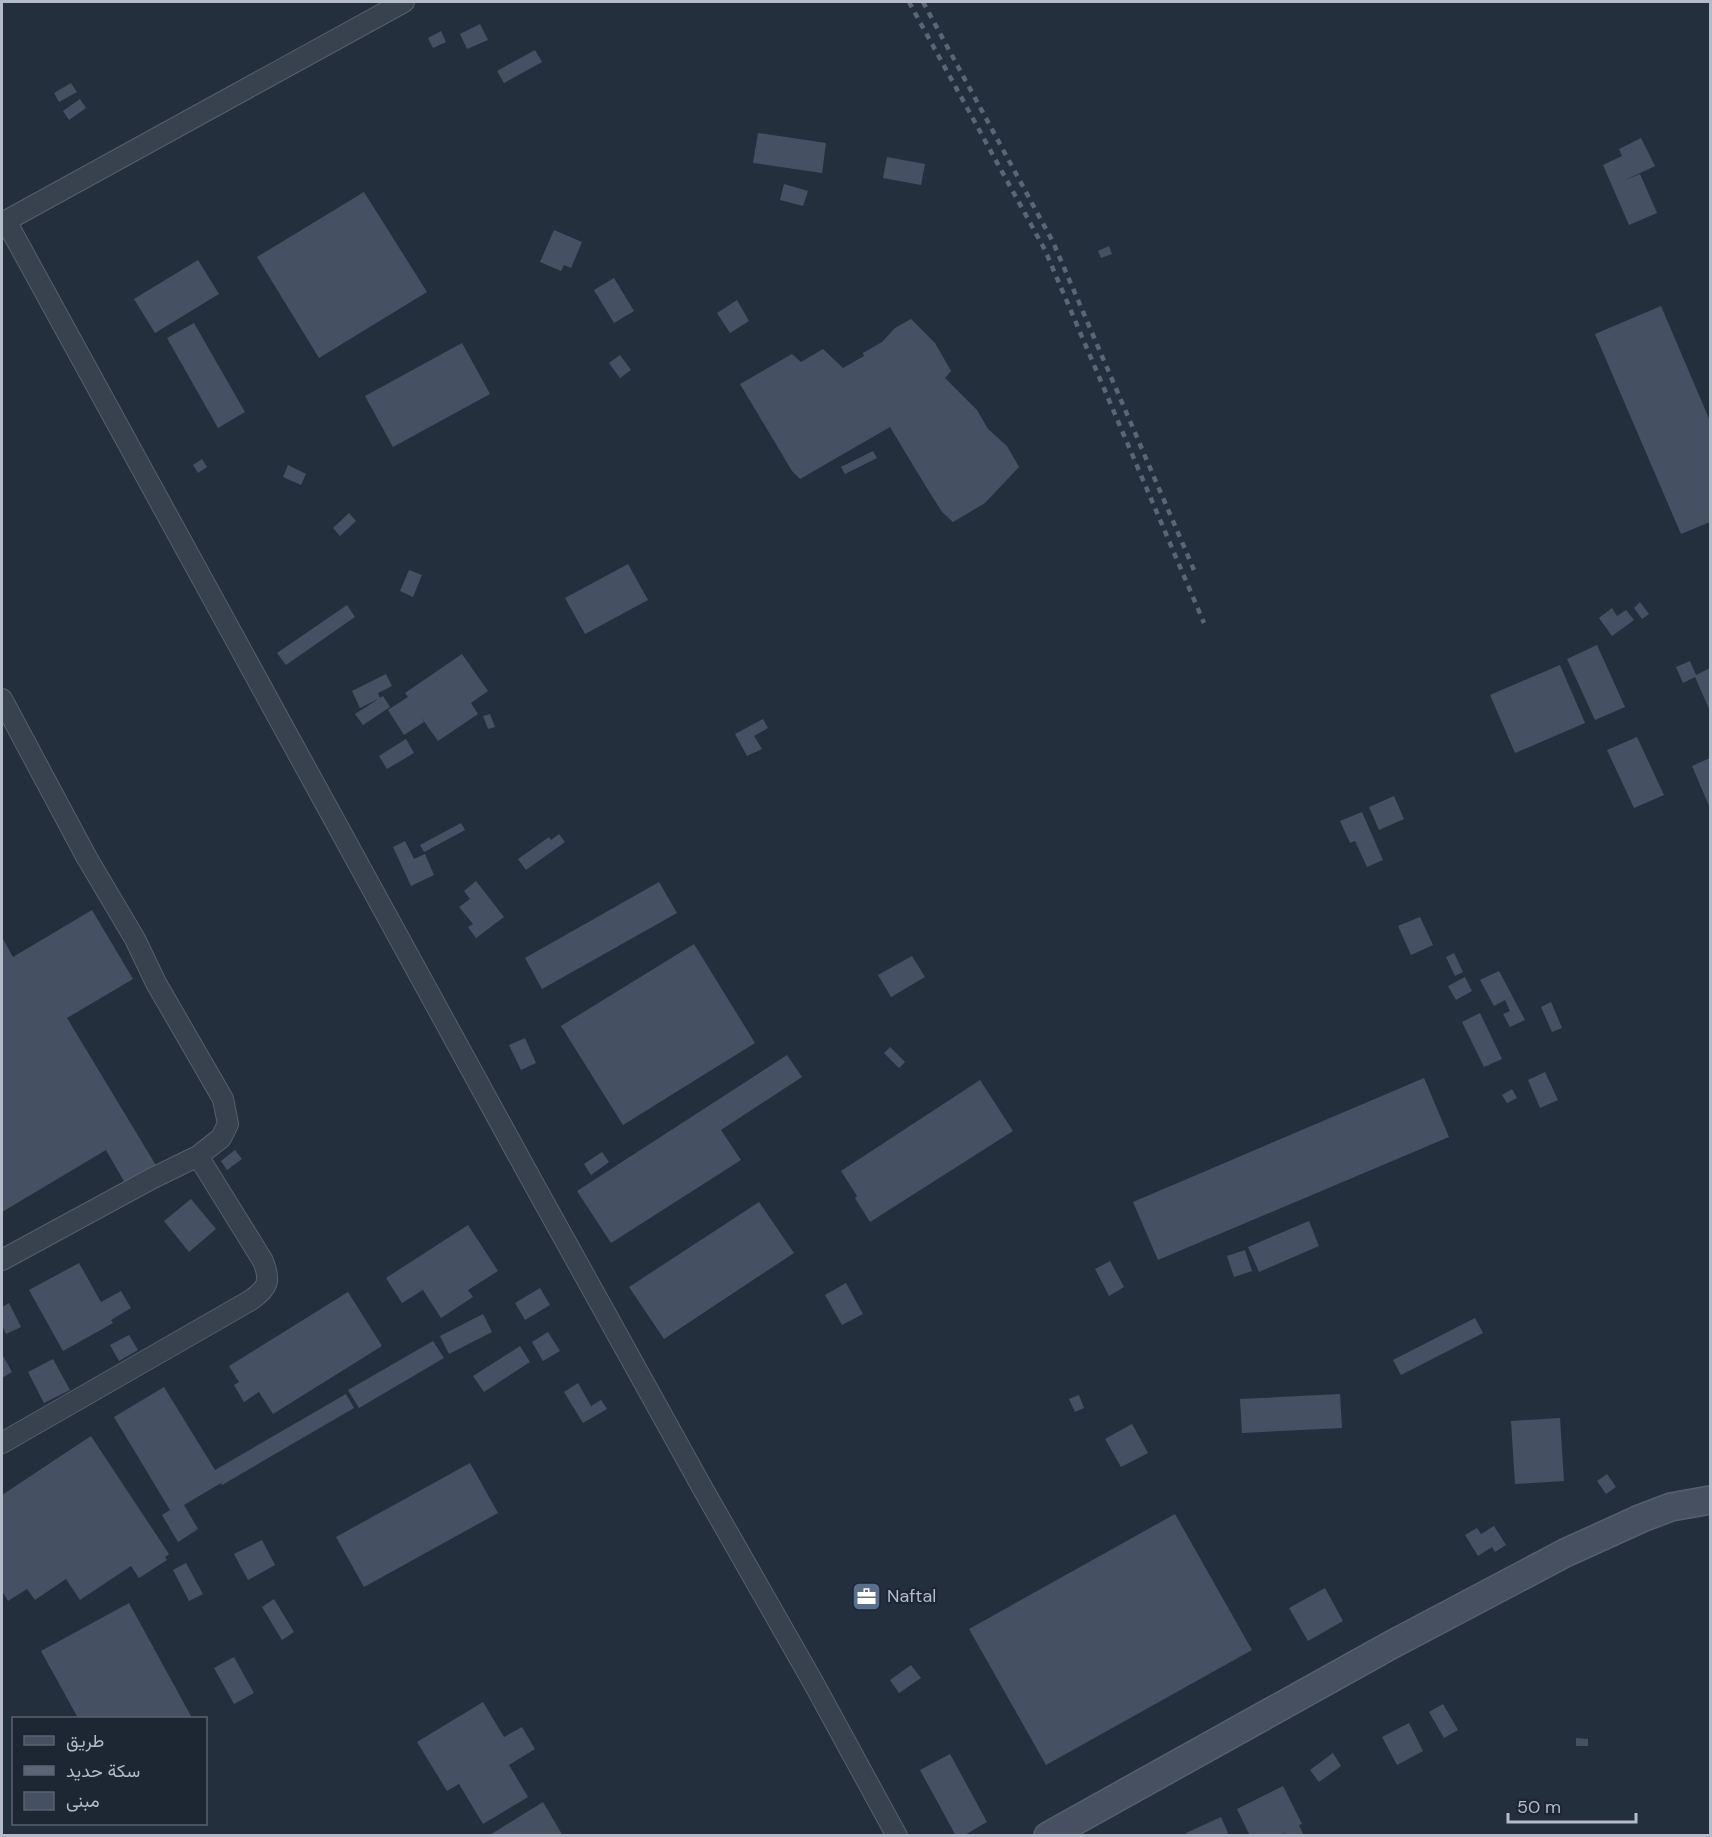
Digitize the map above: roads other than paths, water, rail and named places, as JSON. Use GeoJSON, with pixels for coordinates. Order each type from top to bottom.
{"type":"FeatureCollection","features":[{"type":"Feature","properties":{"kind":"street"},"geometry":{"type":"LineString","coordinates":[[404,2],[4,222],[536,1188],[897,1836]]}},
{"type":"Feature","properties":{"kind":"street"},"geometry":{"type":"LineString","coordinates":[[2,699],[87,858],[135,939],[156,983],[223,1099],[228,1124],[221,1138],[198,1156],[2,1260]]}},
{"type":"Feature","properties":{"kind":"street"},"geometry":{"type":"LineString","coordinates":[[2,1443],[251,1300],[266,1287],[267,1270],[263,1261],[198,1156]]}},
{"type":"Feature","properties":{"kind":"street"},"geometry":{"type":"LineString","coordinates":[[1048,1836],[1391,1645],[1565,1553],[1671,1507],[1710,1500]]}},
{"type":"Feature","properties":{"kind":"railway"},"geometry":{"type":"LineString","coordinates":[[909,2],[1045,250],[1204,623]]}},
{"type":"Feature","properties":{"kind":"railway"},"geometry":{"type":"LineString","coordinates":[[923,2],[1053,242],[1194,570]]}},
{"type":"Feature","properties":{"kind":"place","name":"Naftal"},"geometry":{"type":"Point","coordinates":[866,1596]}}]}
